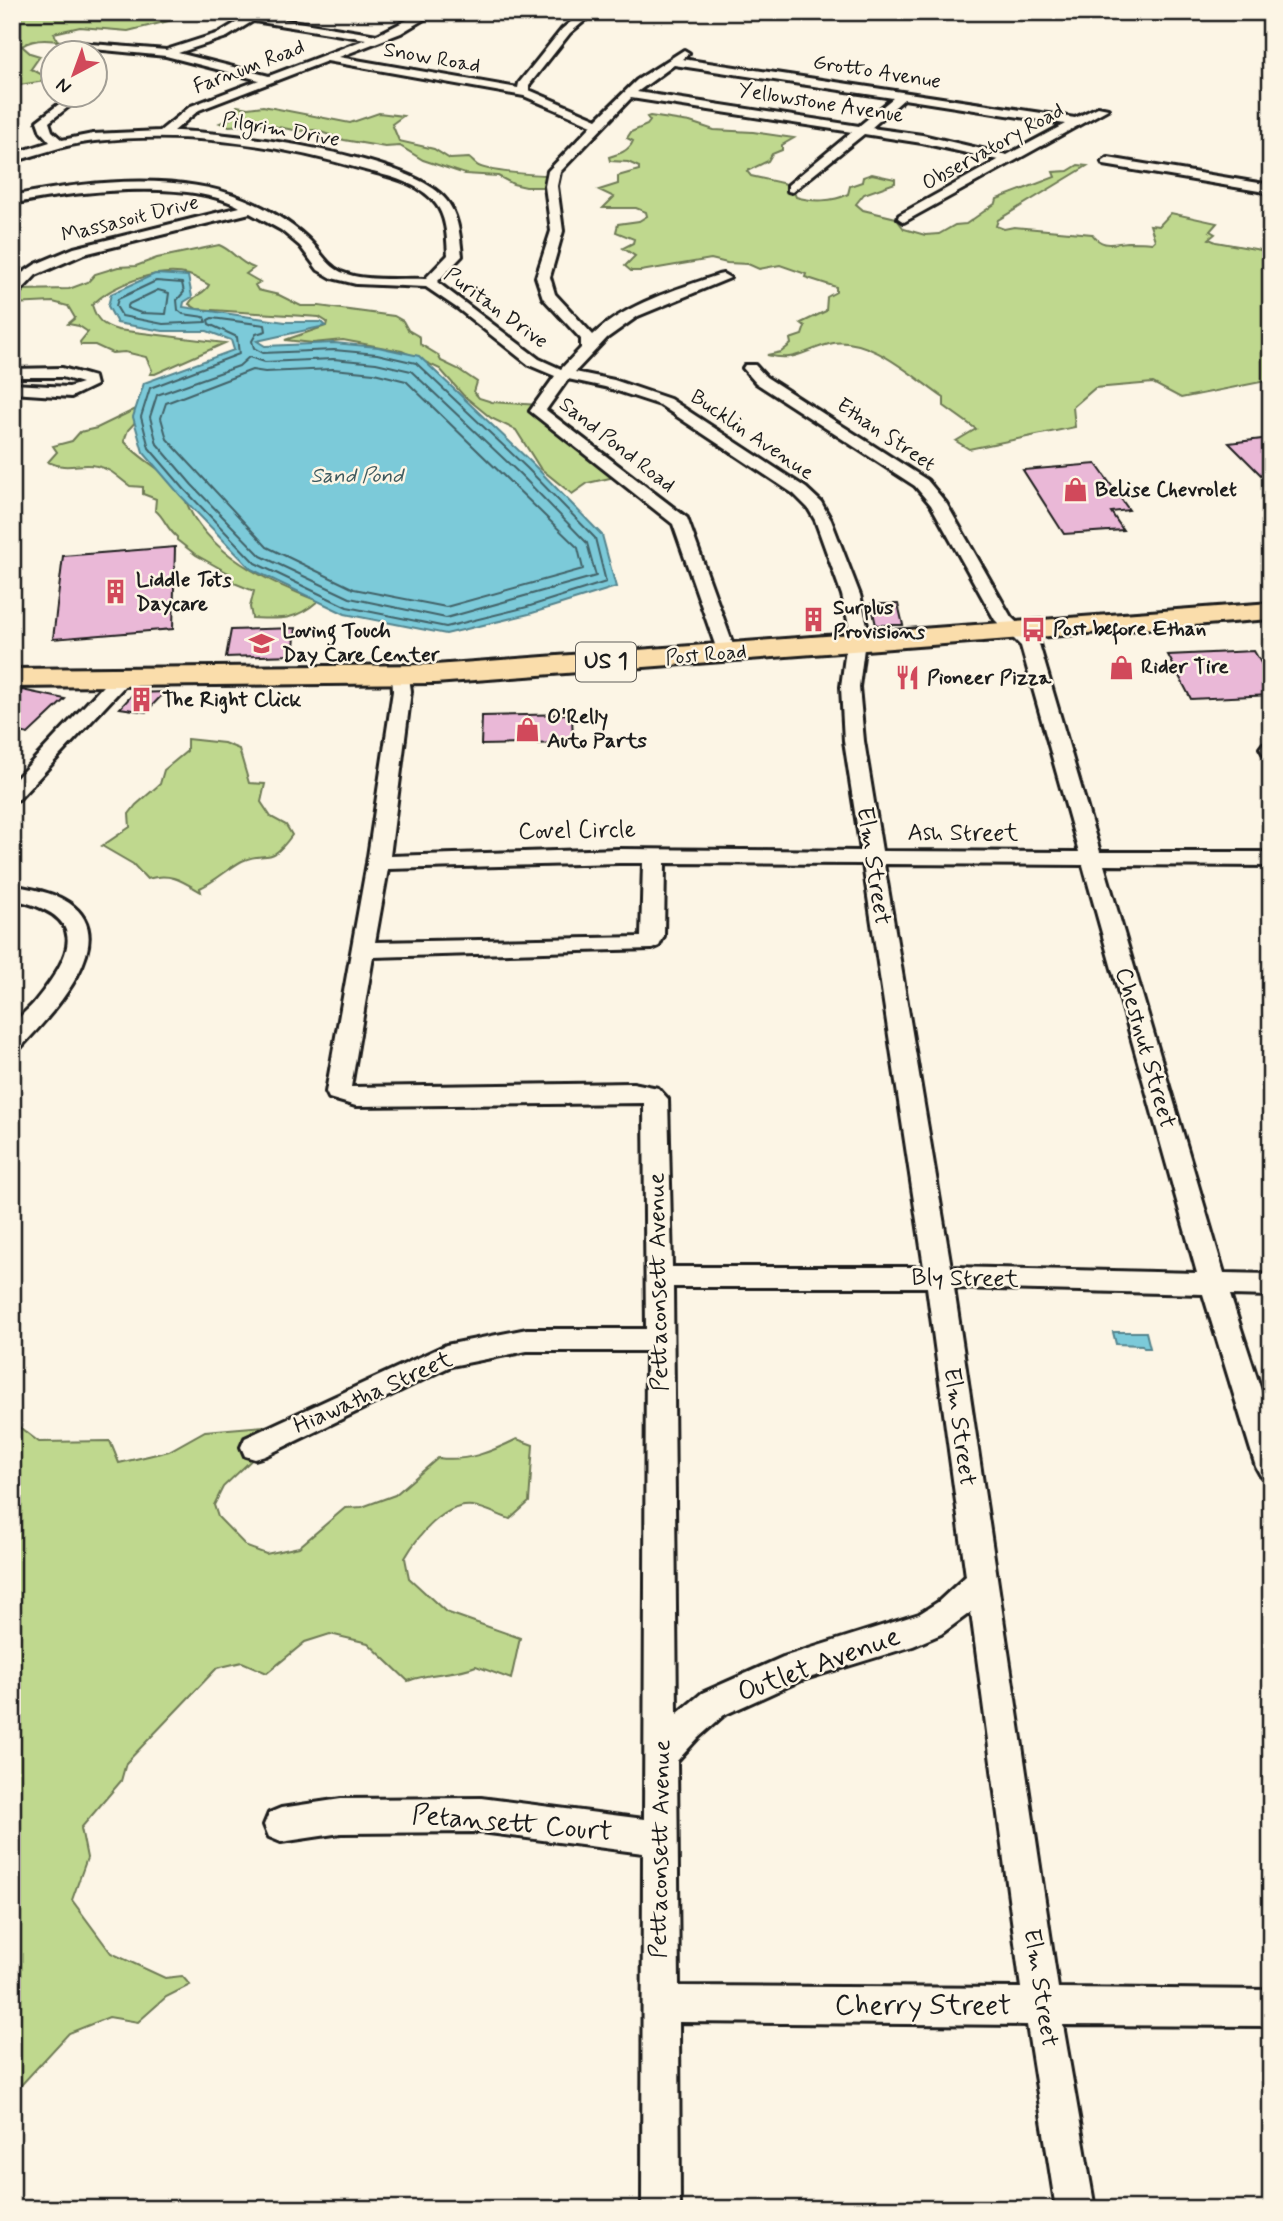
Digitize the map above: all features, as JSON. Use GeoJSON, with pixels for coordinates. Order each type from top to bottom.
{"type":"FeatureCollection","features":[{"type":"Feature","properties":{"kind":"main road","name":"Post Road"},"geometry":{"type":"LineString","coordinates":[[12,675],[57,677],[401,674],[857,644],[1271,611]]}},
{"type":"Feature","properties":{"kind":"street","name":"Farnum Road"},"geometry":{"type":"LineString","coordinates":[[164,134],[194,108],[377,38],[431,12]]}},
{"type":"Feature","properties":{"kind":"street"},"geometry":{"type":"LineString","coordinates":[[590,12],[566,31],[523,85],[524,92],[599,124]]}},
{"type":"Feature","properties":{"kind":"street"},"geometry":{"type":"LineString","coordinates":[[166,53],[223,34],[257,15],[377,38]]}},
{"type":"Feature","properties":{"kind":"street"},"geometry":{"type":"LineString","coordinates":[[108,47],[166,53],[269,79]]}},
{"type":"Feature","properties":{"kind":"street"},"geometry":{"type":"LineString","coordinates":[[588,349],[588,338],[548,295],[543,277],[557,231],[551,186],[554,172],[628,94],[688,50]]}},
{"type":"Feature","properties":{"kind":"street","name":"Snow Road"},"geometry":{"type":"LineString","coordinates":[[326,58],[531,94]]}},
{"type":"Feature","properties":{"kind":"street","name":"Grotto Avenue"},"geometry":{"type":"LineString","coordinates":[[672,61],[1076,122]]}},
{"type":"Feature","properties":{"kind":"street","name":"Yellowstone Avenue"},"geometry":{"type":"LineString","coordinates":[[628,94],[936,141],[1007,159]]}},
{"type":"Feature","properties":{"kind":"street"},"geometry":{"type":"LineString","coordinates":[[792,188],[902,95]]}},
{"type":"Feature","properties":{"kind":"street"},"geometry":{"type":"LineString","coordinates":[[60,108],[43,121],[43,128],[61,144]]}},
{"type":"Feature","properties":{"kind":"street","name":"Observatory Road"},"geometry":{"type":"LineString","coordinates":[[904,219],[983,176],[1007,159],[1102,109]]}},
{"type":"Feature","properties":{"kind":"street","name":"Pilgrim Drive"},"geometry":{"type":"LineString","coordinates":[[12,158],[61,144],[118,136],[164,134],[279,145],[360,165],[417,184],[439,198],[454,235],[455,256],[429,283]]}},
{"type":"Feature","properties":{"kind":"street"},"geometry":{"type":"LineString","coordinates":[[1108,162],[1271,188]]}},
{"type":"Feature","properties":{"kind":"street","name":"Puritan Drive"},"geometry":{"type":"LineString","coordinates":[[12,200],[57,191],[102,187],[175,187],[207,192],[253,208],[286,227],[305,243],[323,267],[337,275],[356,280],[429,283],[462,305],[534,362],[563,374]]}},
{"type":"Feature","properties":{"kind":"street","name":"Massasoit Drive"},"geometry":{"type":"LineString","coordinates":[[12,291],[17,276],[101,244],[253,208]]}},
{"type":"Feature","properties":{"kind":"street","name":"Sand Pond Road"},"geometry":{"type":"LineString","coordinates":[[723,278],[629,313],[602,332],[563,374],[538,411],[652,496],[681,522],[727,653]]}},
{"type":"Feature","properties":{"kind":"street","name":"Ethan Street"},"geometry":{"type":"LineString","coordinates":[[750,368],[761,380],[921,483],[938,503],[1004,621],[1017,632]]}},
{"type":"Feature","properties":{"kind":"street"},"geometry":{"type":"LineString","coordinates":[[12,373],[70,374],[89,380],[89,385],[71,392],[12,388]]}},
{"type":"Feature","properties":{"kind":"street","name":"Bucklin Avenue"},"geometry":{"type":"LineString","coordinates":[[563,374],[609,383],[665,402],[800,491],[815,506],[823,520],[851,595],[858,625],[857,644]]}},
{"type":"Feature","properties":{"kind":"street","name":"Chestnut Street"},"geometry":{"type":"LineString","coordinates":[[1017,632],[1032,647],[1090,860],[1213,1285],[1271,1467]]}},
{"type":"Feature","properties":{"kind":"street","name":"Elm Street"},"geometry":{"type":"LineString","coordinates":[[857,644],[850,687],[853,741],[939,1277],[1042,2006],[1076,2209]]}},
{"type":"Feature","properties":{"kind":"street","name":"Pettaconsett Avenue"},"geometry":{"type":"LineString","coordinates":[[401,674],[402,691],[378,863],[338,1093],[356,1097],[633,1092],[649,1094],[656,1099],[660,1277],[661,2209]]}},
{"type":"Feature","properties":{"kind":"street"},"geometry":{"type":"LineString","coordinates":[[12,795],[124,675]]}},
{"type":"Feature","properties":{"kind":"street","name":"Ash Street"},"geometry":{"type":"LineString","coordinates":[[654,856],[1271,859]]}},
{"type":"Feature","properties":{"kind":"street","name":"Covel Circle"},"geometry":{"type":"LineString","coordinates":[[362,950],[644,944],[651,941],[653,936],[654,856],[378,863]]}},
{"type":"Feature","properties":{"kind":"street"},"geometry":{"type":"LineString","coordinates":[[12,892],[45,900],[65,910],[76,923],[79,938],[76,957],[68,972],[12,1042]]}},
{"type":"Feature","properties":{"kind":"street","name":"Bly Street"},"geometry":{"type":"LineString","coordinates":[[660,1277],[939,1277],[1271,1285]]}},
{"type":"Feature","properties":{"kind":"street","name":"Hiawatha Street"},"geometry":{"type":"LineString","coordinates":[[255,1447],[446,1356],[527,1340],[660,1340]]}},
{"type":"Feature","properties":{"kind":"street","name":"Outlet Avenue"},"geometry":{"type":"LineString","coordinates":[[662,1754],[686,1727],[713,1704],[794,1668],[902,1636],[949,1612],[981,1582]]}},
{"type":"Feature","properties":{"kind":"street","name":"Petansett Court"},"geometry":{"type":"LineString","coordinates":[[281,1825],[341,1816],[481,1815],[659,1838]]}},
{"type":"Feature","properties":{"kind":"street","name":"Cherry Street"},"geometry":{"type":"LineString","coordinates":[[660,2004],[1271,2008]]}},
{"type":"Feature","properties":{"kind":"green space"},"geometry":{"type":"Polygon","coordinates":[[[12,12],[205,12],[128,31],[80,27],[54,33],[56,38],[38,38],[22,46],[38,55],[31,69],[38,73],[38,82],[12,86],[12,12]]]}},
{"type":"Feature","properties":{"kind":"green space"},"geometry":{"type":"Polygon","coordinates":[[[237,106],[263,106],[350,123],[379,113],[403,116],[392,124],[399,141],[434,149],[450,159],[469,158],[477,165],[490,170],[551,175],[549,187],[526,187],[498,176],[465,174],[423,160],[400,146],[385,147],[344,140],[315,130],[299,131],[262,124],[229,126],[220,123],[230,119],[237,106]]]}},
{"type":"Feature","properties":{"kind":"green space"},"geometry":{"type":"Polygon","coordinates":[[[647,117],[690,122],[714,130],[794,138],[782,145],[782,150],[772,154],[768,161],[747,171],[751,176],[791,185],[796,197],[802,199],[842,197],[848,194],[850,186],[862,182],[863,177],[872,174],[895,179],[895,183],[864,194],[856,204],[863,210],[896,218],[904,229],[925,235],[939,234],[955,225],[966,224],[996,203],[997,199],[1055,177],[1053,172],[1068,171],[1078,165],[1087,166],[998,220],[996,226],[1004,229],[1014,227],[1092,234],[1100,242],[1108,244],[1152,243],[1155,240],[1150,225],[1159,226],[1171,213],[1217,223],[1210,231],[1215,234],[1209,239],[1216,242],[1266,251],[1271,247],[1271,380],[1181,398],[1153,383],[1095,388],[1073,407],[1075,427],[969,449],[956,441],[976,429],[944,406],[944,398],[875,351],[844,343],[829,344],[799,355],[767,355],[781,352],[791,344],[790,339],[802,335],[805,326],[801,323],[826,311],[827,297],[836,292],[836,287],[780,265],[759,269],[748,264],[711,259],[641,271],[631,271],[625,266],[635,256],[623,248],[633,243],[634,239],[616,232],[618,224],[639,221],[647,216],[646,212],[636,208],[603,208],[614,197],[599,190],[618,184],[618,176],[639,170],[639,167],[628,162],[610,161],[609,157],[629,147],[633,141],[627,138],[631,132],[647,125],[650,121],[647,117]]]}},
{"type":"Feature","properties":{"kind":"green space"},"geometry":{"type":"Polygon","coordinates":[[[219,245],[254,268],[246,274],[260,282],[255,285],[258,290],[279,295],[301,306],[394,316],[403,321],[408,330],[420,337],[420,344],[438,355],[441,361],[477,382],[474,392],[479,398],[492,402],[540,405],[619,476],[588,483],[572,494],[540,468],[516,430],[491,418],[463,395],[440,369],[402,351],[343,340],[313,343],[285,340],[326,326],[327,322],[319,317],[197,309],[189,304],[209,285],[189,275],[164,273],[137,279],[112,290],[92,305],[101,322],[118,330],[225,343],[155,374],[150,374],[152,370],[146,357],[125,352],[112,353],[95,345],[81,345],[80,342],[88,332],[79,326],[68,324],[75,318],[68,306],[53,302],[13,304],[20,290],[69,289],[88,282],[95,274],[118,267],[136,266],[157,258],[219,245]]]}},
{"type":"Feature","properties":{"kind":"green space"},"geometry":{"type":"Polygon","coordinates":[[[146,404],[148,408],[128,430],[124,441],[177,486],[195,519],[219,547],[266,578],[318,601],[310,608],[287,617],[252,618],[250,607],[254,591],[234,583],[230,574],[196,555],[177,540],[155,510],[156,499],[143,494],[143,487],[130,486],[102,467],[61,466],[48,462],[57,452],[53,446],[72,441],[80,432],[97,428],[146,404]]]}},
{"type":"Feature","properties":{"kind":"green space"},"geometry":{"type":"Polygon","coordinates":[[[187,739],[224,743],[239,749],[249,783],[265,784],[261,802],[271,817],[286,825],[292,835],[273,855],[242,861],[200,888],[201,892],[169,877],[147,879],[133,864],[102,846],[130,827],[129,814],[160,784],[164,770],[187,751],[187,739]]]}},
{"type":"Feature","properties":{"kind":"green space"},"geometry":{"type":"Polygon","coordinates":[[[14,1423],[39,1442],[110,1441],[119,1463],[169,1451],[205,1431],[276,1425],[278,1435],[223,1487],[214,1505],[218,1517],[247,1547],[266,1554],[299,1547],[345,1508],[362,1507],[395,1495],[438,1458],[459,1459],[479,1455],[517,1439],[533,1445],[529,1502],[510,1519],[473,1506],[452,1509],[424,1531],[405,1558],[409,1578],[446,1612],[520,1638],[511,1679],[476,1666],[408,1681],[368,1643],[330,1634],[305,1642],[267,1673],[242,1662],[217,1668],[126,1763],[121,1781],[81,1828],[87,1858],[72,1900],[111,1953],[165,1978],[182,1976],[190,1985],[166,1997],[138,2022],[109,2017],[69,2033],[12,2095],[14,1423]]]}},
{"type":"Feature","properties":{"kind":"water","name":"Sand Pond"},"geometry":{"type":"Polygon","coordinates":[[[155,274],[188,276],[192,297],[184,302],[183,307],[285,322],[321,322],[325,326],[257,341],[265,346],[334,343],[378,347],[419,356],[532,463],[602,535],[616,587],[529,614],[446,634],[345,614],[251,569],[143,452],[133,417],[144,383],[234,350],[231,340],[207,331],[163,331],[117,323],[108,306],[111,294],[155,274]]]}},
{"type":"Feature","properties":{"kind":"water"},"geometry":{"type":"Polygon","coordinates":[[[1113,1332],[1146,1332],[1150,1348],[1116,1344],[1113,1332]]]}},
{"type":"Feature","properties":{"kind":"building"},"geometry":{"type":"Polygon","coordinates":[[[1271,438],[1271,485],[1229,443],[1271,438]]]}},
{"type":"Feature","properties":{"kind":"building","name":"Belise Chevrolet"},"geometry":{"type":"Polygon","coordinates":[[[1096,464],[1129,510],[1111,512],[1123,530],[1064,534],[1023,470],[1096,464]]]}},
{"type":"Feature","properties":{"kind":"building","name":"Liddle Tots Daycare"},"geometry":{"type":"Polygon","coordinates":[[[175,547],[173,629],[53,639],[63,556],[175,547]]]}},
{"type":"Feature","properties":{"kind":"building"},"geometry":{"type":"Polygon","coordinates":[[[871,604],[898,604],[903,625],[876,625],[871,604]]]}},
{"type":"Feature","properties":{"kind":"building","name":"Loving Touch Day Care Center"},"geometry":{"type":"Polygon","coordinates":[[[296,628],[293,655],[226,657],[231,630],[296,628]]]}},
{"type":"Feature","properties":{"kind":"building"},"geometry":{"type":"Polygon","coordinates":[[[1254,651],[1271,680],[1271,695],[1191,699],[1168,655],[1254,651]]]}},
{"type":"Feature","properties":{"kind":"building"},"geometry":{"type":"Polygon","coordinates":[[[22,690],[65,699],[28,734],[12,730],[12,699],[22,690]]]}},
{"type":"Feature","properties":{"kind":"building","name":"The Right Click"},"geometry":{"type":"Polygon","coordinates":[[[165,692],[146,712],[120,708],[134,693],[165,692]]]}},
{"type":"Feature","properties":{"kind":"building","name":"O'Relly Auto Parts"},"geometry":{"type":"Polygon","coordinates":[[[572,714],[573,743],[481,745],[482,716],[572,714]]]}},
{"type":"Feature","properties":{"kind":"place","name":"Belise Chevrolet"},"geometry":{"type":"Point","coordinates":[1075,490]}},
{"type":"Feature","properties":{"kind":"place","name":"Liddle Tots Daycare"},"geometry":{"type":"Point","coordinates":[116,592]}},
{"type":"Feature","properties":{"kind":"place","name":"Surplus Provisions"},"geometry":{"type":"Point","coordinates":[813,620]}},
{"type":"Feature","properties":{"kind":"place","name":"Post before Ethan"},"geometry":{"type":"Point","coordinates":[1033,629]}},
{"type":"Feature","properties":{"kind":"place","name":"Loving Touch Day Care Center"},"geometry":{"type":"Point","coordinates":[262,643]}},
{"type":"Feature","properties":{"kind":"place","name":"Rider Tire"},"geometry":{"type":"Point","coordinates":[1121,667]}},
{"type":"Feature","properties":{"kind":"place","name":"Pioneer Pizza"},"geometry":{"type":"Point","coordinates":[907,678]}},
{"type":"Feature","properties":{"kind":"place","name":"The Right Click"},"geometry":{"type":"Point","coordinates":[142,700]}},
{"type":"Feature","properties":{"kind":"place","name":"O'Relly Auto Parts"},"geometry":{"type":"Point","coordinates":[527,729]}}]}
